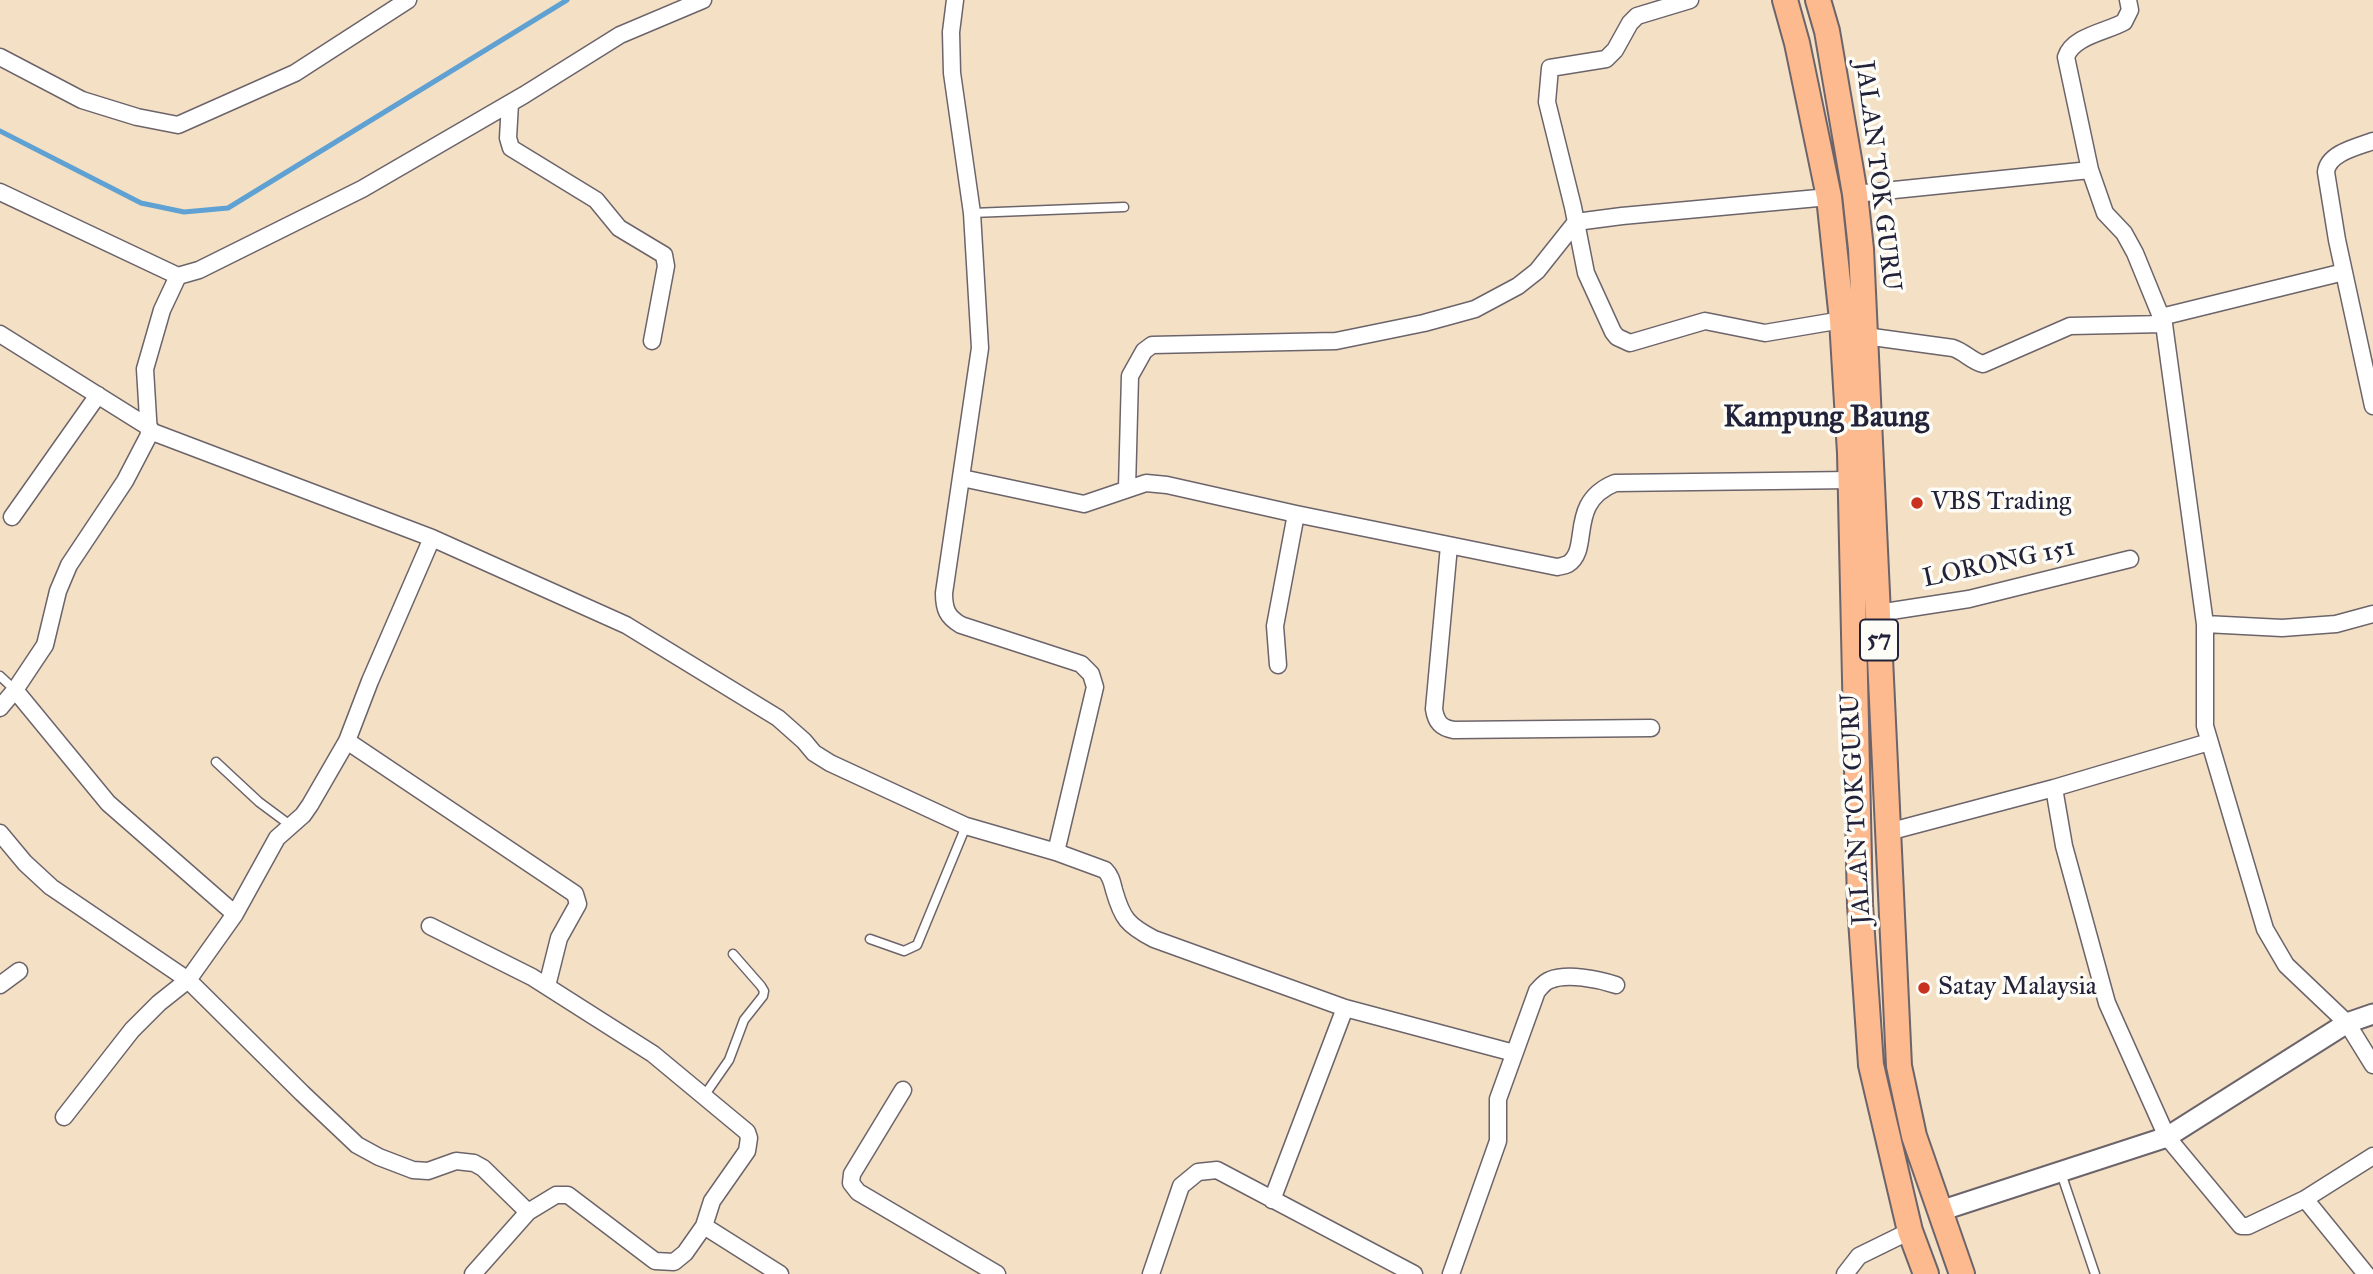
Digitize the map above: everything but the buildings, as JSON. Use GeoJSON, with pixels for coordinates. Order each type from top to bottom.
{"type":"FeatureCollection","features":[{"type":"Feature","properties":{"kind":"main road","name":"JALAN TOK GURU"},"geometry":{"type":"LineString","coordinates":[[1785,0],[1797,43],[1829,197],[1842,320],[1851,480],[1860,905],[1871,1065],[1910,1231],[1926,1274]]}},
{"type":"Feature","properties":{"kind":"main road","name":"JALAN TOK GURU"},"geometry":{"type":"LineString","coordinates":[[1818,0],[1827,31],[1855,194],[1861,249],[1899,1066],[1914,1136],[1962,1274]]}},
{"type":"Feature","properties":{"kind":"street"},"geometry":{"type":"LineString","coordinates":[[0,57],[82,100],[137,117],[178,125],[295,73],[408,0]]}},
{"type":"Feature","properties":{"kind":"street"},"geometry":{"type":"LineString","coordinates":[[0,192],[178,276],[199,270],[362,189],[620,35],[703,0]]}},
{"type":"Feature","properties":{"kind":"street"},"geometry":{"type":"LineString","coordinates":[[955,0],[951,32],[952,73],[972,213],[980,348],[944,607],[961,625],[1081,664],[1091,674],[1095,687],[1056,852]]}},
{"type":"Feature","properties":{"kind":"street"},"geometry":{"type":"LineString","coordinates":[[1690,0],[1637,16],[1615,50],[1605,59],[1550,68],[1548,102],[1586,272],[1613,332],[1623,341],[1636,342],[1705,321],[1765,332],[1842,320]]}},
{"type":"Feature","properties":{"kind":"street"},"geometry":{"type":"LineString","coordinates":[[2128,0],[2130,10],[2124,22],[2077,42],[2067,54],[2066,63],[2090,170],[2105,213],[2124,233],[2136,253],[2163,320],[2205,624],[2205,726],[2265,929],[2286,965],[2347,1023],[2373,1065]]}},
{"type":"Feature","properties":{"kind":"street"},"geometry":{"type":"LineString","coordinates":[[510,103],[508,138],[511,148],[598,202],[619,228],[664,255],[666,266],[652,341]]}},
{"type":"Feature","properties":{"kind":"street"},"geometry":{"type":"LineString","coordinates":[[2373,141],[2334,157],[2326,167],[2337,240],[2373,406]]}},
{"type":"Feature","properties":{"kind":"street"},"geometry":{"type":"LineString","coordinates":[[1855,194],[2090,170]]}},
{"type":"Feature","properties":{"kind":"street"},"geometry":{"type":"LineString","coordinates":[[1127,488],[1130,376],[1147,347],[1156,344],[1336,341],[1424,324],[1489,304],[1527,279],[1548,260],[1576,222],[1829,197]]}},
{"type":"Feature","properties":{"kind":"street"},"geometry":{"type":"LineString","coordinates":[[1866,336],[1953,348],[1963,351],[1974,362],[1983,364],[2070,326],[2163,320],[2344,272]]}},
{"type":"Feature","properties":{"kind":"street"},"geometry":{"type":"LineString","coordinates":[[0,708],[45,645],[58,591],[69,565],[125,481],[150,430],[145,369],[162,310],[178,276]]}},
{"type":"Feature","properties":{"kind":"street"},"geometry":{"type":"LineString","coordinates":[[0,334],[150,430],[432,538],[626,625],[778,718],[814,753],[830,763],[966,826],[1056,852],[1105,870],[1109,874],[1125,920],[1134,929],[1154,939],[1345,1008],[1514,1053]]}},
{"type":"Feature","properties":{"kind":"street"},"geometry":{"type":"LineString","coordinates":[[12,517],[98,395]]}},
{"type":"Feature","properties":{"kind":"street"},"geometry":{"type":"LineString","coordinates":[[962,478],[1084,504],[1146,483],[1167,485],[1557,567],[1568,564],[1573,558],[1578,548],[1584,512],[1590,502],[1606,487],[1615,483],[1851,480]]}},
{"type":"Feature","properties":{"kind":"street"},"geometry":{"type":"LineString","coordinates":[[1278,665],[1275,626],[1296,514]]}},
{"type":"Feature","properties":{"kind":"street"},"geometry":{"type":"LineString","coordinates":[[64,1117],[132,1030],[159,1003],[188,981],[235,914],[268,851],[310,805],[347,741],[432,538]]}},
{"type":"Feature","properties":{"kind":"street"},"geometry":{"type":"LineString","coordinates":[[1449,546],[1434,709],[1439,724],[1454,730],[1651,728]]}},
{"type":"Feature","properties":{"kind":"street","name":"LORONG 151"},"geometry":{"type":"LineString","coordinates":[[1878,613],[1969,599],[2130,559]]}},
{"type":"Feature","properties":{"kind":"street"},"geometry":{"type":"LineString","coordinates":[[2205,624],[2281,628],[2336,624],[2373,614]]}},
{"type":"Feature","properties":{"kind":"street"},"geometry":{"type":"LineString","coordinates":[[15,690],[108,803],[235,914]]}},
{"type":"Feature","properties":{"kind":"street"},"geometry":{"type":"LineString","coordinates":[[347,741],[575,894],[578,904],[559,938],[547,986]]}},
{"type":"Feature","properties":{"kind":"street"},"geometry":{"type":"LineString","coordinates":[[1888,832],[2054,788],[2209,742]]}},
{"type":"Feature","properties":{"kind":"street"},"geometry":{"type":"LineString","coordinates":[[2054,788],[2064,846],[2107,1003],[2167,1137],[2241,1226],[2248,1226],[2305,1199],[2373,1156]]}},
{"type":"Feature","properties":{"kind":"street"},"geometry":{"type":"LineString","coordinates":[[0,833],[25,863],[51,887],[188,981],[357,1145],[413,1170],[428,1171],[456,1161],[474,1163],[483,1168],[528,1212]]}},
{"type":"Feature","properties":{"kind":"street"},"geometry":{"type":"LineString","coordinates":[[430,926],[547,986],[653,1054],[742,1126],[749,1138],[747,1151],[711,1204],[704,1226],[681,1258],[674,1262],[666,1264],[652,1259],[568,1195],[556,1195],[528,1212],[473,1274]]}},
{"type":"Feature","properties":{"kind":"street"},"geometry":{"type":"LineString","coordinates":[[0,985],[19,971]]}},
{"type":"Feature","properties":{"kind":"street"},"geometry":{"type":"LineString","coordinates":[[1451,1274],[1498,1141],[1497,1099],[1537,991],[1553,978],[1594,978],[1616,985]]}},
{"type":"Feature","properties":{"kind":"street"},"geometry":{"type":"LineString","coordinates":[[1272,1200],[1345,1008]]}},
{"type":"Feature","properties":{"kind":"street"},"geometry":{"type":"LineString","coordinates":[[1940,1211],[2167,1137],[2347,1023],[2373,1014]]}},
{"type":"Feature","properties":{"kind":"street"},"geometry":{"type":"LineString","coordinates":[[902,1090],[852,1174],[851,1183],[858,1192],[997,1274]]}},
{"type":"Feature","properties":{"kind":"street"},"geometry":{"type":"LineString","coordinates":[[1151,1274],[1181,1185],[1198,1172],[1217,1170],[1415,1274]]}},
{"type":"Feature","properties":{"kind":"street"},"geometry":{"type":"LineString","coordinates":[[2305,1199],[2366,1274]]}},
{"type":"Feature","properties":{"kind":"street"},"geometry":{"type":"LineString","coordinates":[[704,1226],[780,1274]]}},
{"type":"Feature","properties":{"kind":"street"},"geometry":{"type":"LineString","coordinates":[[1845,1274],[1859,1256],[1910,1231]]}},
{"type":"Feature","properties":{"kind":"lane"},"geometry":{"type":"LineString","coordinates":[[972,213],[1124,207]]}},
{"type":"Feature","properties":{"kind":"lane"},"geometry":{"type":"LineString","coordinates":[[0,676],[15,690]]}},
{"type":"Feature","properties":{"kind":"lane"},"geometry":{"type":"LineString","coordinates":[[216,762],[259,802],[289,825]]}},
{"type":"Feature","properties":{"kind":"lane"},"geometry":{"type":"LineString","coordinates":[[870,939],[904,951],[918,945],[966,826]]}},
{"type":"Feature","properties":{"kind":"lane"},"geometry":{"type":"LineString","coordinates":[[704,1096],[729,1060],[744,1020],[763,996],[761,986],[733,954]]}},
{"type":"Feature","properties":{"kind":"lane"},"geometry":{"type":"LineString","coordinates":[[2060,1170],[2095,1274]]}},
{"type":"Feature","properties":{"kind":"waterway"},"geometry":{"type":"LineString","coordinates":[[0,131],[141,203],[184,212],[228,208],[567,0]]}},
{"type":"Feature","properties":{"kind":"place","name":"VBS Trading"},"geometry":{"type":"Point","coordinates":[1917,503]}},
{"type":"Feature","properties":{"kind":"place","name":"Satay Malaysia"},"geometry":{"type":"Point","coordinates":[1924,988]}},
{"type":"Feature","properties":{"kind":"district","name":"Kampung Baung"},"geometry":{"type":"Point","coordinates":[1826,419]}}]}
